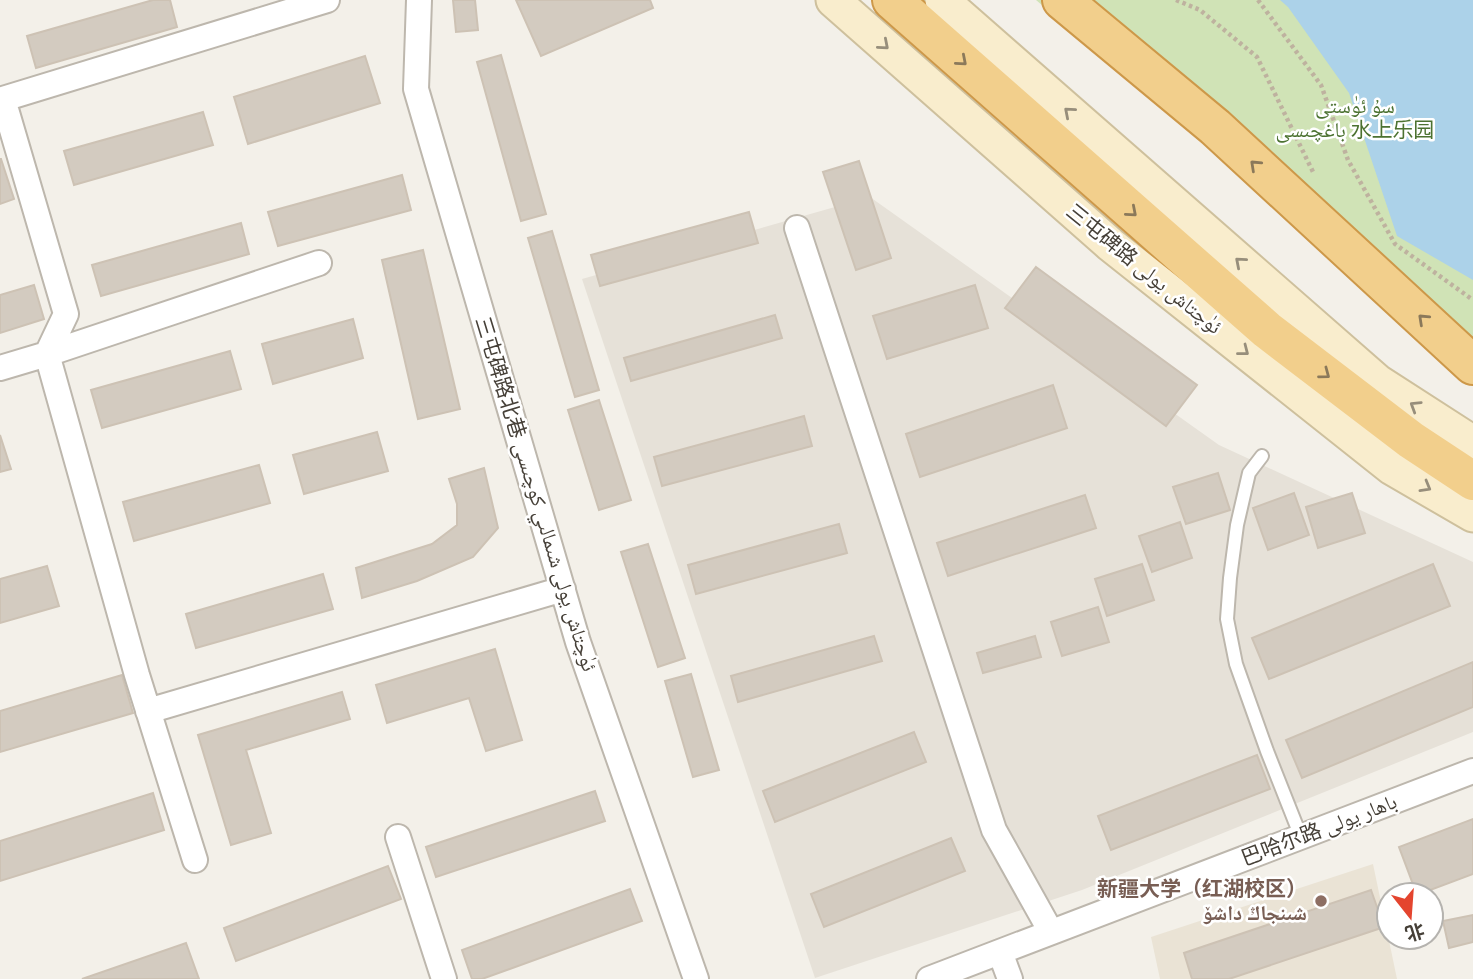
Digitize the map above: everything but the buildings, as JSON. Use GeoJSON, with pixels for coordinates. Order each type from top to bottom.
{"type":"FeatureCollection","features":[{"type":"Feature","properties":{"kind":"highway"},"geometry":{"type":"LineString","coordinates":[[892,0],[1267,330],[1411,440],[1473,481]]}},
{"type":"Feature","properties":{"kind":"highway"},"geometry":{"type":"LineString","coordinates":[[1062,0],[1215,127],[1473,365]]}},
{"type":"Feature","properties":{"kind":"main road","name":"三屯碑路 ئۈچتاش يولى"},"geometry":{"type":"LineString","coordinates":[[833,0],[1111,245],[1392,468],[1473,515]]}},
{"type":"Feature","properties":{"kind":"main road"},"geometry":{"type":"LineString","coordinates":[[942,0],[1377,381],[1473,443]]}},
{"type":"Feature","properties":{"kind":"street"},"geometry":{"type":"LineString","coordinates":[[195,860],[148,711],[47,354],[66,314],[3,99],[327,0]]}},
{"type":"Feature","properties":{"kind":"street","name":"三屯碑路北巷 ئۈچتاش يولى شىمالىي كوچىسى"},"geometry":{"type":"LineString","coordinates":[[419,0],[416,89],[578,642],[696,979]]}},
{"type":"Feature","properties":{"kind":"street"},"geometry":{"type":"LineString","coordinates":[[797,228],[994,831],[1051,932]]}},
{"type":"Feature","properties":{"kind":"street"},"geometry":{"type":"LineString","coordinates":[[0,368],[319,263]]}},
{"type":"Feature","properties":{"kind":"street"},"geometry":{"type":"LineString","coordinates":[[148,711],[563,589]]}},
{"type":"Feature","properties":{"kind":"street","name":"巴哈尔路 باھار يولى"},"geometry":{"type":"LineString","coordinates":[[929,979],[1473,771]]}},
{"type":"Feature","properties":{"kind":"street"},"geometry":{"type":"LineString","coordinates":[[398,837],[444,979]]}},
{"type":"Feature","properties":{"kind":"street"},"geometry":{"type":"LineString","coordinates":[[1000,952],[1010,979]]}},
{"type":"Feature","properties":{"kind":"lane"},"geometry":{"type":"LineString","coordinates":[[1262,456],[1249,473],[1237,525],[1227,618],[1236,664],[1301,837]]}},
{"type":"Feature","properties":{"kind":"path"},"geometry":{"type":"LineString","coordinates":[[1176,0],[1200,10],[1256,57],[1315,177]]}},
{"type":"Feature","properties":{"kind":"path"},"geometry":{"type":"LineString","coordinates":[[1258,0],[1321,85],[1348,160],[1395,244],[1473,300]]}},
{"type":"Feature","properties":{"kind":"shaded area"},"geometry":{"type":"Polygon","coordinates":[[[870,197],[1219,445],[1473,562],[1473,732],[1082,890],[815,978],[582,279],[870,197]]]}},
{"type":"Feature","properties":{"kind":"shaded area","name":"新疆大学（红湖校区） شىنجاڭ داشۆ"},"geometry":{"type":"Polygon","coordinates":[[[1373,864],[1377,881],[1375,951],[1391,951],[1397,979],[1160,979],[1151,937],[1373,864]]]}},
{"type":"Feature","properties":{"kind":"green space","name":"سۇ ئۈستى باغچىسى 水上乐园"},"geometry":{"type":"Polygon","coordinates":[[[1036,0],[1473,0],[1473,375],[1036,0]]]}},
{"type":"Feature","properties":{"kind":"water"},"geometry":{"type":"Polygon","coordinates":[[[1280,0],[1473,0],[1473,280],[1397,236],[1349,93],[1288,7],[1280,0]]]}},
{"type":"Feature","properties":{"kind":"place","name":"新疆大学（红湖校区） شىنجاڭ داشۆ"},"geometry":{"type":"Point","coordinates":[1321,901]}}]}
